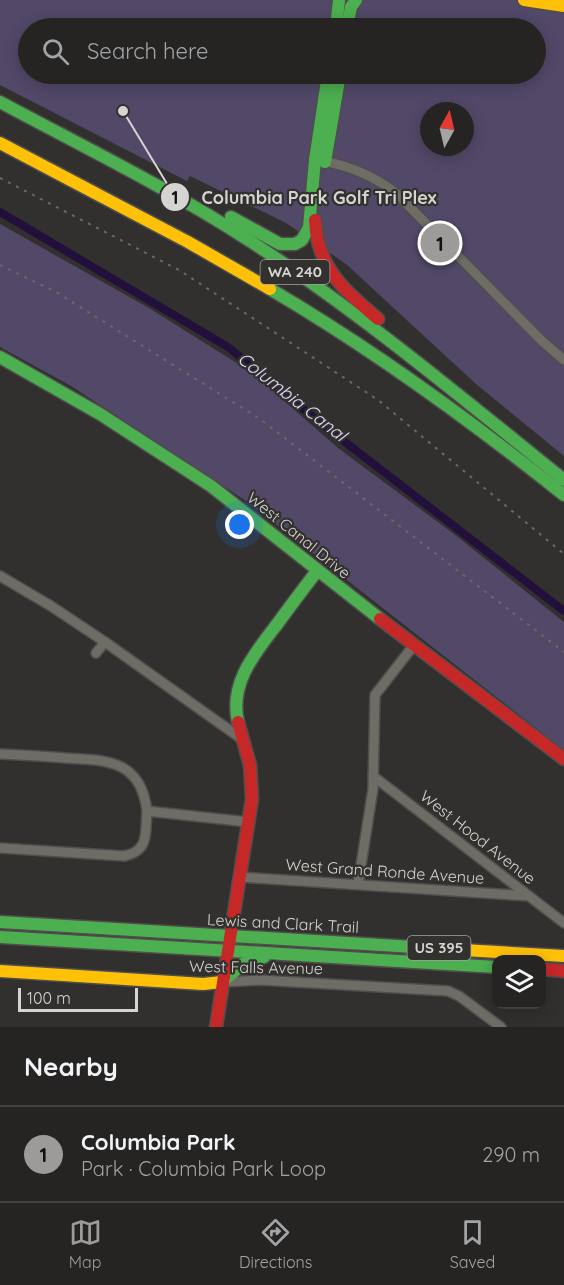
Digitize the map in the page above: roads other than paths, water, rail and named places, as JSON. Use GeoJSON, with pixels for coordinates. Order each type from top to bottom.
{"type":"FeatureCollection","features":[{"type":"Feature","properties":{"kind":"main road"},"geometry":{"type":"LineString","coordinates":[[337,18],[339,0]]}},
{"type":"Feature","properties":{"kind":"main road"},"geometry":{"type":"LineString","coordinates":[[349,18],[351,7],[356,0]]}},
{"type":"Feature","properties":{"kind":"main road"},"geometry":{"type":"LineString","coordinates":[[524,0],[564,6]]}},
{"type":"Feature","properties":{"kind":"main road"},"geometry":{"type":"LineString","coordinates":[[327,84],[315,229],[316,245],[325,267],[334,280],[352,297],[419,354],[479,410]]}},
{"type":"Feature","properties":{"kind":"main road"},"geometry":{"type":"LineString","coordinates":[[0,101],[63,126],[122,156],[271,241],[285,245],[299,242],[307,232],[338,84]]}},
{"type":"Feature","properties":{"kind":"main road","name":"WA 240"},"geometry":{"type":"LineString","coordinates":[[0,101],[172,193],[325,292],[479,410],[564,480]]}},
{"type":"Feature","properties":{"kind":"main road","name":"WA 240"},"geometry":{"type":"LineString","coordinates":[[0,143],[197,247],[309,312],[464,417],[564,495]]}},
{"type":"Feature","properties":{"kind":"main road","name":"West Canal Drive"},"geometry":{"type":"LineString","coordinates":[[0,357],[100,414],[211,486],[317,571],[564,759]]}},
{"type":"Feature","properties":{"kind":"main road"},"geometry":{"type":"LineString","coordinates":[[216,1027],[252,799],[252,778],[248,756],[238,728],[237,694],[242,676],[264,640],[317,571]]}},
{"type":"Feature","properties":{"kind":"main road","name":"Lewis and Clark Trail"},"geometry":{"type":"LineString","coordinates":[[0,922],[564,956]]}},
{"type":"Feature","properties":{"kind":"main road","name":"Lewis and Clark Trail"},"geometry":{"type":"LineString","coordinates":[[0,937],[492,967]]}},
{"type":"Feature","properties":{"kind":"main road"},"geometry":{"type":"LineString","coordinates":[[222,982],[246,962],[276,954]]}},
{"type":"Feature","properties":{"kind":"main road"},"geometry":{"type":"LineString","coordinates":[[546,969],[564,970]]}},
{"type":"Feature","properties":{"kind":"main road","name":"West Falls Avenue"},"geometry":{"type":"LineString","coordinates":[[0,971],[203,984],[222,982]]}},
{"type":"Feature","properties":{"kind":"street"},"geometry":{"type":"LineString","coordinates":[[320,161],[370,175],[397,194],[551,350],[564,360]]}},
{"type":"Feature","properties":{"kind":"street"},"geometry":{"type":"LineString","coordinates":[[1,580],[51,606],[242,739]]}},
{"type":"Feature","properties":{"kind":"street"},"geometry":{"type":"LineString","coordinates":[[96,653],[105,642]]}},
{"type":"Feature","properties":{"kind":"street"},"geometry":{"type":"LineString","coordinates":[[358,884],[373,776],[375,695],[414,645]]}},
{"type":"Feature","properties":{"kind":"street"},"geometry":{"type":"LineString","coordinates":[[0,754],[98,760],[117,764],[138,781],[146,800],[147,811],[145,840],[142,847],[124,856],[0,848]]}},
{"type":"Feature","properties":{"kind":"street","name":"West Hood Avenue"},"geometry":{"type":"LineString","coordinates":[[373,776],[564,923]]}},
{"type":"Feature","properties":{"kind":"street"},"geometry":{"type":"LineString","coordinates":[[147,811],[248,822]]}},
{"type":"Feature","properties":{"kind":"street","name":"West Grand Ronde Avenue"},"geometry":{"type":"LineString","coordinates":[[239,877],[529,896]]}},
{"type":"Feature","properties":{"kind":"street","name":"West Falls Avenue"},"geometry":{"type":"LineString","coordinates":[[222,982],[260,980],[448,991],[459,996],[501,1027]]}},
{"type":"Feature","properties":{"kind":"waterway","name":"Columbia Canal"},"geometry":{"type":"LineString","coordinates":[[0,212],[228,347],[323,425],[564,611]]}},
{"type":"Feature","properties":{"kind":"railway"},"geometry":{"type":"LineString","coordinates":[[0,178],[179,270],[378,400],[564,554]]}},
{"type":"Feature","properties":{"kind":"railway"},"geometry":{"type":"LineString","coordinates":[[0,265],[56,292],[260,419],[564,652]]}},
{"type":"Feature","properties":{"kind":"place","name":"Columbia Park Golf Tri Plex"},"geometry":{"type":"Point","coordinates":[123,111]}},
{"type":"Feature","properties":{"kind":"place","name":"Columbia Park"},"geometry":{"type":"Point","coordinates":[440,243]}}]}
